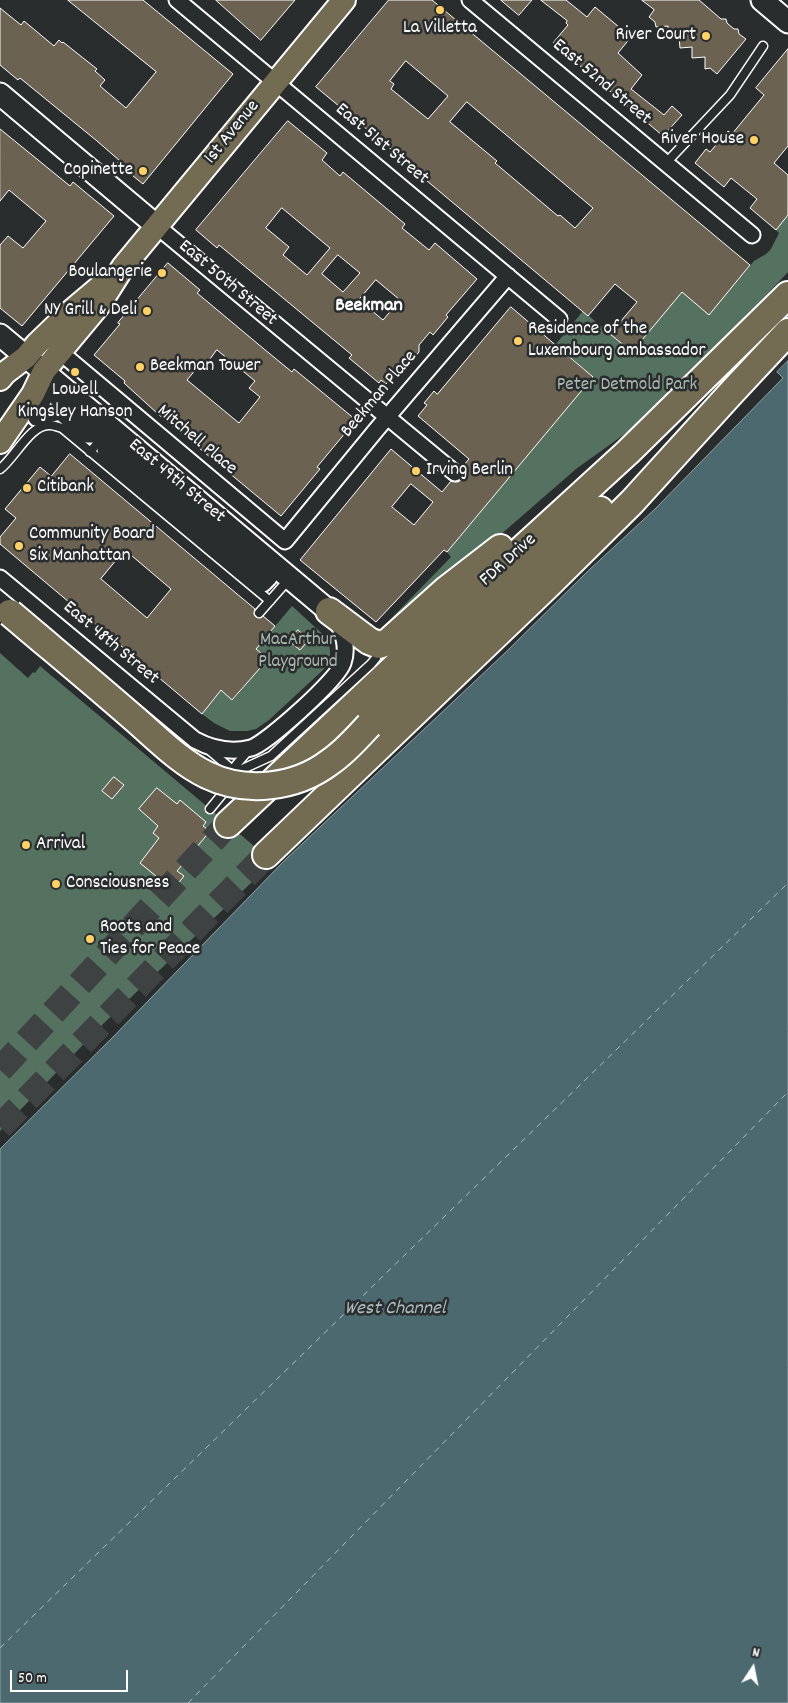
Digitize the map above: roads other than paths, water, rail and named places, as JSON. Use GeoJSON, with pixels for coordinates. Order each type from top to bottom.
{"type":"FeatureCollection","features":[{"type":"Feature","properties":{"kind":"highway","name":"FDR Drive"},"geometry":{"type":"LineString","coordinates":[[219,817],[463,603],[590,488],[788,295]]}},
{"type":"Feature","properties":{"kind":"highway"},"geometry":{"type":"LineString","coordinates":[[266,855],[632,502],[788,332]]}},
{"type":"Feature","properties":{"kind":"highway"},"geometry":{"type":"LineString","coordinates":[[5,608],[181,758],[216,779],[254,786],[279,784],[298,779],[330,763],[510,592],[608,503],[678,450]]}},
{"type":"Feature","properties":{"kind":"highway"},"geometry":{"type":"LineString","coordinates":[[328,611],[366,639],[379,644],[388,642],[447,589],[492,555],[520,530],[545,513],[590,488]]}},
{"type":"Feature","properties":{"kind":"main road","name":"1st Avenue"},"geometry":{"type":"LineString","coordinates":[[0,442],[33,394],[44,371],[99,305],[124,267],[344,0]]}},
{"type":"Feature","properties":{"kind":"main road"},"geometry":{"type":"LineString","coordinates":[[762,0],[788,22]]}},
{"type":"Feature","properties":{"kind":"main road","name":"East 50th Street"},"geometry":{"type":"LineString","coordinates":[[0,94],[158,227]]}},
{"type":"Feature","properties":{"kind":"main road","name":"1st Avenue"},"geometry":{"type":"LineString","coordinates":[[0,379],[26,357],[68,314],[124,267]]}},
{"type":"Feature","properties":{"kind":"main road","name":"East 49th Street"},"geometry":{"type":"LineString","coordinates":[[0,335],[44,371],[110,436],[290,578],[328,611]]}},
{"type":"Feature","properties":{"kind":"main road"},"geometry":{"type":"LineString","coordinates":[[0,394],[26,357]]}},
{"type":"Feature","properties":{"kind":"main road"},"geometry":{"type":"LineString","coordinates":[[0,418],[22,392],[44,371]]}},
{"type":"Feature","properties":{"kind":"street","name":"East 51st Street"},"geometry":{"type":"LineString","coordinates":[[177,0],[560,319]]}},
{"type":"Feature","properties":{"kind":"street","name":"East 52nd Street"},"geometry":{"type":"LineString","coordinates":[[470,0],[752,234]]}},
{"type":"Feature","properties":{"kind":"street","name":"East 50th Street"},"geometry":{"type":"LineString","coordinates":[[158,227],[455,473]]}},
{"type":"Feature","properties":{"kind":"street","name":"Beekman Place"},"geometry":{"type":"LineString","coordinates":[[285,541],[387,417],[508,276]]}},
{"type":"Feature","properties":{"kind":"street","name":"Mitchell Place"},"geometry":{"type":"LineString","coordinates":[[60,352],[285,541]]}},
{"type":"Feature","properties":{"kind":"street"},"geometry":{"type":"LineString","coordinates":[[110,436],[269,578],[263,584],[105,450],[110,436]]}},
{"type":"Feature","properties":{"kind":"street","name":"East 48th Street"},"geometry":{"type":"LineString","coordinates":[[0,578],[195,740],[224,750],[252,748]]}},
{"type":"Feature","properties":{"kind":"street"},"geometry":{"type":"LineString","coordinates":[[252,748],[278,730],[337,675],[341,669],[345,657],[343,635],[340,626],[328,611]]}},
{"type":"Feature","properties":{"kind":"lane"},"geometry":{"type":"LineString","coordinates":[[666,164],[730,96],[763,46]]}},
{"type":"Feature","properties":{"kind":"lane"},"geometry":{"type":"LineString","coordinates":[[0,469],[41,426],[50,424],[62,428],[270,601]]}},
{"type":"Feature","properties":{"kind":"lane"},"geometry":{"type":"LineString","coordinates":[[90,452],[110,436]]}},
{"type":"Feature","properties":{"kind":"lane"},"geometry":{"type":"LineString","coordinates":[[259,613],[290,578]]}},
{"type":"Feature","properties":{"kind":"lane"},"geometry":{"type":"LineString","coordinates":[[234,773],[271,756],[370,664],[379,653],[379,644]]}},
{"type":"Feature","properties":{"kind":"lane"},"geometry":{"type":"LineString","coordinates":[[195,740],[222,760],[234,773]]}},
{"type":"Feature","properties":{"kind":"lane"},"geometry":{"type":"LineString","coordinates":[[219,817],[236,765],[252,748]]}},
{"type":"Feature","properties":{"kind":"water","name":"West Channel"},"geometry":{"type":"Polygon","coordinates":[[[788,361],[788,1703],[0,1703],[0,1149],[115,1035],[285,860],[655,509],[783,378],[777,372],[788,361]]]}},
{"type":"Feature","properties":{"kind":"tunnel"},"geometry":{"type":"LineString","coordinates":[[0,1070],[228,824]]}},
{"type":"Feature","properties":{"kind":"tunnel"},"geometry":{"type":"LineString","coordinates":[[0,1127],[266,855]]}},
{"type":"Feature","properties":{"kind":"place","name":"La Villetta"},"geometry":{"type":"Point","coordinates":[440,10]}},
{"type":"Feature","properties":{"kind":"place","name":"River Court"},"geometry":{"type":"Point","coordinates":[706,36]}},
{"type":"Feature","properties":{"kind":"place","name":"River House"},"geometry":{"type":"Point","coordinates":[754,140]}},
{"type":"Feature","properties":{"kind":"place","name":"Copinette"},"geometry":{"type":"Point","coordinates":[143,171]}},
{"type":"Feature","properties":{"kind":"place","name":"Boulangerie"},"geometry":{"type":"Point","coordinates":[162,273]}},
{"type":"Feature","properties":{"kind":"place","name":"NY Grill & Deli"},"geometry":{"type":"Point","coordinates":[147,311]}},
{"type":"Feature","properties":{"kind":"place","name":"Residence of the Luxembourg ambassador"},"geometry":{"type":"Point","coordinates":[518,341]}},
{"type":"Feature","properties":{"kind":"place","name":"Beekman Tower"},"geometry":{"type":"Point","coordinates":[140,367]}},
{"type":"Feature","properties":{"kind":"place","name":"Lowell Kingsley Hanson"},"geometry":{"type":"Point","coordinates":[75,372]}},
{"type":"Feature","properties":{"kind":"place","name":"Irving Berlin"},"geometry":{"type":"Point","coordinates":[416,471]}},
{"type":"Feature","properties":{"kind":"place","name":"Citibank"},"geometry":{"type":"Point","coordinates":[27,488]}},
{"type":"Feature","properties":{"kind":"place","name":"Community Board Six Manhattan"},"geometry":{"type":"Point","coordinates":[19,546]}},
{"type":"Feature","properties":{"kind":"place","name":"Arrival"},"geometry":{"type":"Point","coordinates":[26,845]}},
{"type":"Feature","properties":{"kind":"place","name":"Consciousness"},"geometry":{"type":"Point","coordinates":[56,884]}},
{"type":"Feature","properties":{"kind":"place","name":"Roots and Ties for Peace"},"geometry":{"type":"Point","coordinates":[90,939]}},
{"type":"Feature","properties":{"kind":"district","name":"Beekman"},"geometry":{"type":"Point","coordinates":[369,307]}},
{"type":"Feature","properties":{"kind":"park label","name":"Peter Detmold Park"},"geometry":{"type":"Point","coordinates":[627,386]}},
{"type":"Feature","properties":{"kind":"park label","name":"MacArthur Playground"},"geometry":{"type":"Point","coordinates":[298,652]}}]}
